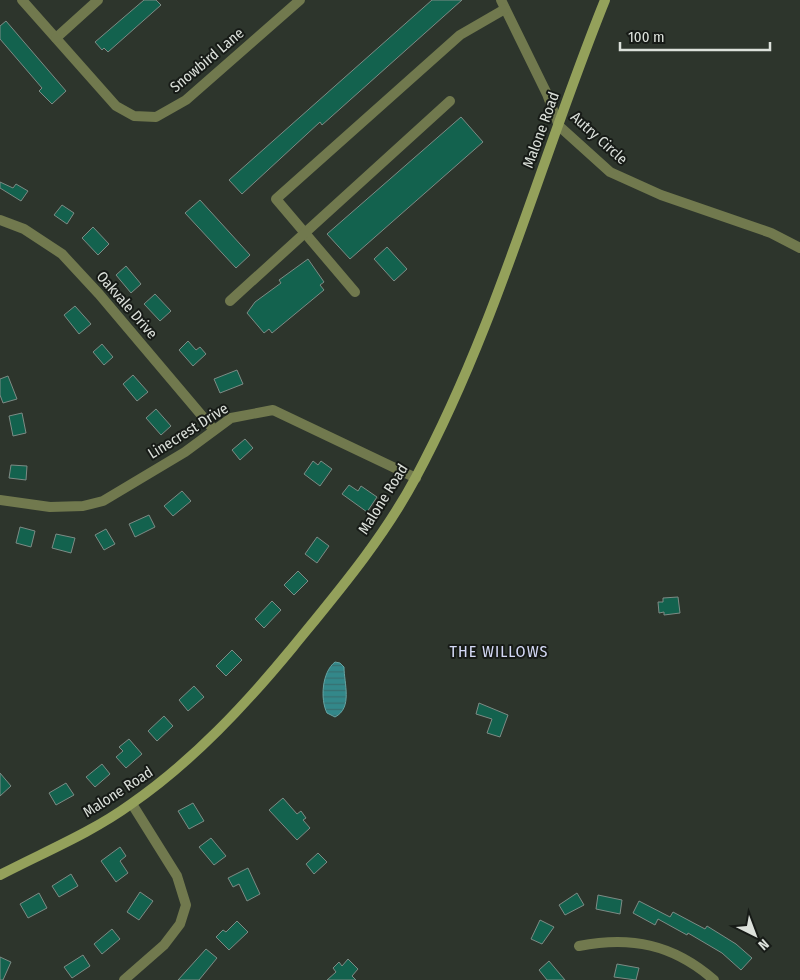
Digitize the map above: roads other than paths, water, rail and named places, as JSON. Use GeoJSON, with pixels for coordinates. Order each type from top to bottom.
{"type":"FeatureCollection","features":[{"type":"Feature","properties":{"kind":"street","name":"Snowbird Lane"},"geometry":{"type":"LineString","coordinates":[[22,0],[116,106],[134,116],[156,117],[186,100],[300,0]]}},
{"type":"Feature","properties":{"kind":"street"},"geometry":{"type":"LineString","coordinates":[[56,38],[98,0]]}},
{"type":"Feature","properties":{"kind":"street","name":"Malone Road"},"geometry":{"type":"LineString","coordinates":[[0,875],[108,820],[169,776],[234,714],[268,678],[342,587],[391,520],[416,478],[466,373],[605,0]]}},
{"type":"Feature","properties":{"kind":"street"},"geometry":{"type":"LineString","coordinates":[[354,292],[276,199],[460,35],[503,4]]}},
{"type":"Feature","properties":{"kind":"street","name":"Autry Circle"},"geometry":{"type":"LineString","coordinates":[[503,4],[547,94],[559,126],[610,172],[661,195],[771,233],[800,248]]}},
{"type":"Feature","properties":{"kind":"street"},"geometry":{"type":"LineString","coordinates":[[230,301],[450,102]]}},
{"type":"Feature","properties":{"kind":"street","name":"Oakvale Drive"},"geometry":{"type":"LineString","coordinates":[[0,220],[24,229],[62,254],[214,430]]}},
{"type":"Feature","properties":{"kind":"street","name":"Linecrest Drive"},"geometry":{"type":"LineString","coordinates":[[0,500],[50,507],[83,506],[103,501],[185,452],[231,418],[273,410],[416,478]]}},
{"type":"Feature","properties":{"kind":"street"},"geometry":{"type":"LineString","coordinates":[[124,980],[164,945],[180,924],[186,905],[177,876],[132,804]]}},
{"type":"Feature","properties":{"kind":"street"},"geometry":{"type":"LineString","coordinates":[[579,946],[606,941],[656,946],[677,953],[701,968],[714,980]]}},
{"type":"Feature","properties":{"kind":"water"},"geometry":{"type":"Polygon","coordinates":[[[335,662],[340,663],[344,667],[346,701],[341,713],[335,717],[327,713],[323,701],[323,693],[327,672],[335,662]]]}},
{"type":"Feature","properties":{"kind":"district","name":"THE WILLOWS"},"geometry":{"type":"Point","coordinates":[499,651]}}]}
